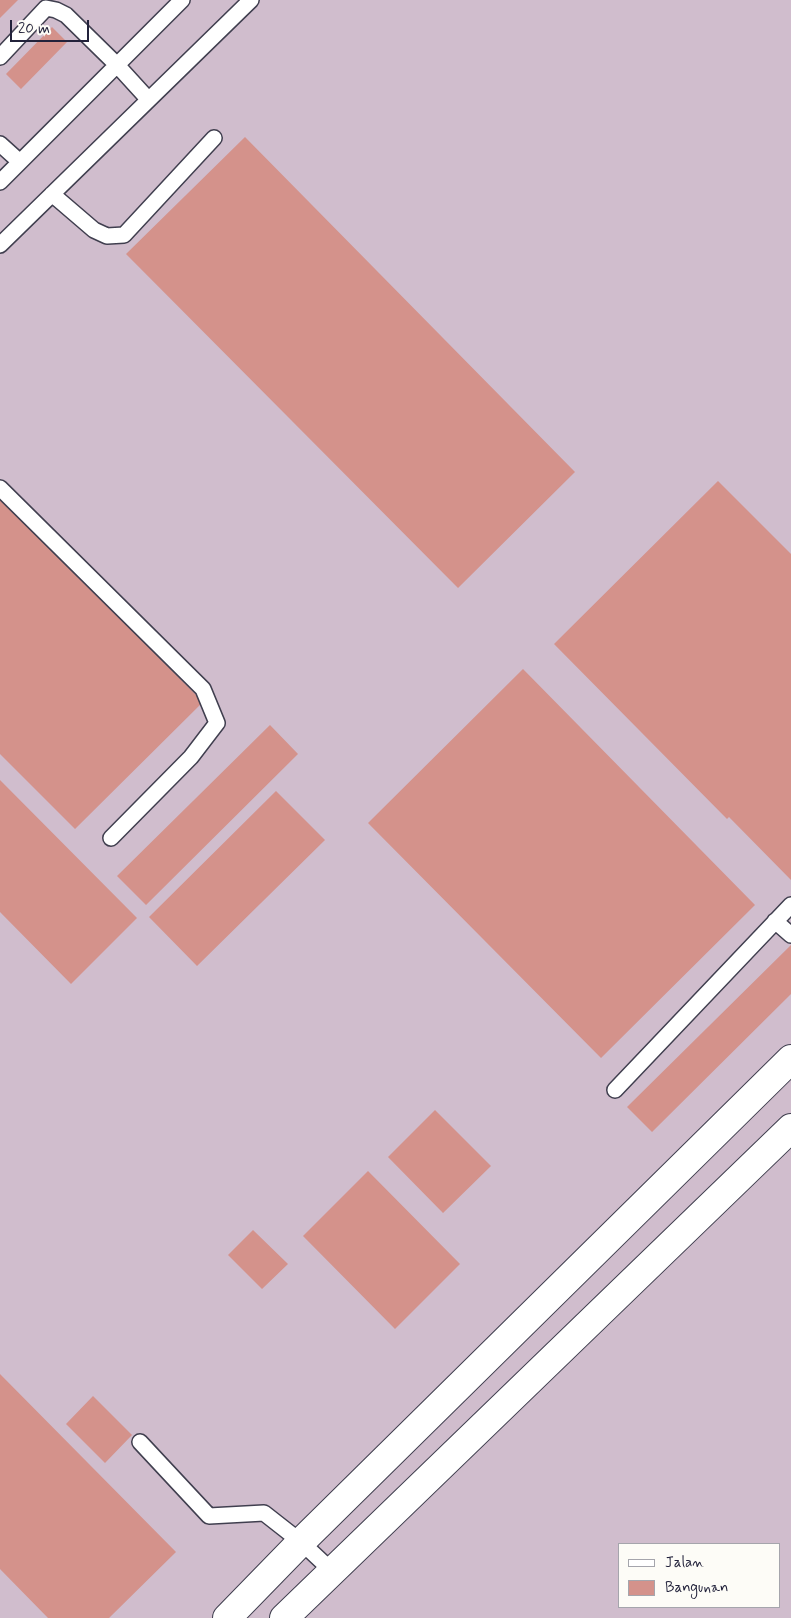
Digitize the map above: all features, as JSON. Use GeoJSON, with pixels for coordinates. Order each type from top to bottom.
{"type":"FeatureCollection","features":[{"type":"Feature","properties":{"kind":"street"},"geometry":{"type":"LineString","coordinates":[[227,1618],[301,1542],[791,1059]]}},
{"type":"Feature","properties":{"kind":"street"},"geometry":{"type":"LineString","coordinates":[[284,1618],[791,1128]]}},
{"type":"Feature","properties":{"kind":"lane"},"geometry":{"type":"LineString","coordinates":[[0,182],[182,0]]}},
{"type":"Feature","properties":{"kind":"lane"},"geometry":{"type":"LineString","coordinates":[[0,245],[250,0]]}},
{"type":"Feature","properties":{"kind":"lane"},"geometry":{"type":"LineString","coordinates":[[0,57],[46,8],[56,10],[66,15],[117,65],[148,99]]}},
{"type":"Feature","properties":{"kind":"lane"},"geometry":{"type":"LineString","coordinates":[[52,194],[94,230],[107,236],[124,235],[214,138]]}},
{"type":"Feature","properties":{"kind":"lane"},"geometry":{"type":"LineString","coordinates":[[0,144],[20,162]]}},
{"type":"Feature","properties":{"kind":"lane"},"geometry":{"type":"LineString","coordinates":[[0,488],[203,689],[217,723],[191,757],[111,838]]}},
{"type":"Feature","properties":{"kind":"lane"},"geometry":{"type":"LineString","coordinates":[[615,1090],[791,905]]}},
{"type":"Feature","properties":{"kind":"lane"},"geometry":{"type":"LineString","coordinates":[[776,921],[791,935]]}},
{"type":"Feature","properties":{"kind":"lane"},"geometry":{"type":"LineString","coordinates":[[140,1442],[209,1516],[264,1513],[301,1542],[332,1571]]}},
{"type":"Feature","properties":{"kind":"shaded area"},"geometry":{"type":"Polygon","coordinates":[[[0,0],[791,0],[791,1618],[0,1618],[0,0]]]}},
{"type":"Feature","properties":{"kind":"building"},"geometry":{"type":"Polygon","coordinates":[[[0,0],[18,0],[0,18],[0,0]]]}},
{"type":"Feature","properties":{"kind":"building"},"geometry":{"type":"Polygon","coordinates":[[[52,27],[67,42],[21,89],[6,74],[52,27]]]}},
{"type":"Feature","properties":{"kind":"building"},"geometry":{"type":"Polygon","coordinates":[[[245,137],[575,472],[458,588],[126,254],[245,137]]]}},
{"type":"Feature","properties":{"kind":"building"},"geometry":{"type":"Polygon","coordinates":[[[718,481],[791,554],[791,880],[729,817],[727,819],[554,644],[718,481]]]}},
{"type":"Feature","properties":{"kind":"building"},"geometry":{"type":"Polygon","coordinates":[[[0,497],[203,702],[75,829],[0,754],[0,497]]]}},
{"type":"Feature","properties":{"kind":"building"},"geometry":{"type":"Polygon","coordinates":[[[523,669],[755,905],[601,1058],[368,823],[523,669]]]}},
{"type":"Feature","properties":{"kind":"building"},"geometry":{"type":"Polygon","coordinates":[[[270,725],[298,754],[146,905],[117,876],[270,725]]]}},
{"type":"Feature","properties":{"kind":"building"},"geometry":{"type":"Polygon","coordinates":[[[0,780],[137,918],[71,984],[0,912],[0,780]]]}},
{"type":"Feature","properties":{"kind":"building"},"geometry":{"type":"Polygon","coordinates":[[[276,791],[325,840],[197,966],[149,917],[276,791]]]}},
{"type":"Feature","properties":{"kind":"building"},"geometry":{"type":"Polygon","coordinates":[[[791,945],[791,994],[652,1132],[627,1107],[791,945]]]}},
{"type":"Feature","properties":{"kind":"building"},"geometry":{"type":"Polygon","coordinates":[[[435,1110],[491,1166],[443,1213],[388,1157],[435,1110]]]}},
{"type":"Feature","properties":{"kind":"building"},"geometry":{"type":"Polygon","coordinates":[[[368,1171],[460,1264],[395,1329],[303,1236],[368,1171]]]}},
{"type":"Feature","properties":{"kind":"building"},"geometry":{"type":"Polygon","coordinates":[[[253,1230],[288,1264],[262,1289],[228,1255],[253,1230]]]}},
{"type":"Feature","properties":{"kind":"building"},"geometry":{"type":"Polygon","coordinates":[[[0,1374],[176,1552],[109,1618],[48,1618],[0,1569],[0,1374]]]}},
{"type":"Feature","properties":{"kind":"building"},"geometry":{"type":"Polygon","coordinates":[[[93,1396],[132,1435],[105,1463],[66,1424],[93,1396]]]}}]}
